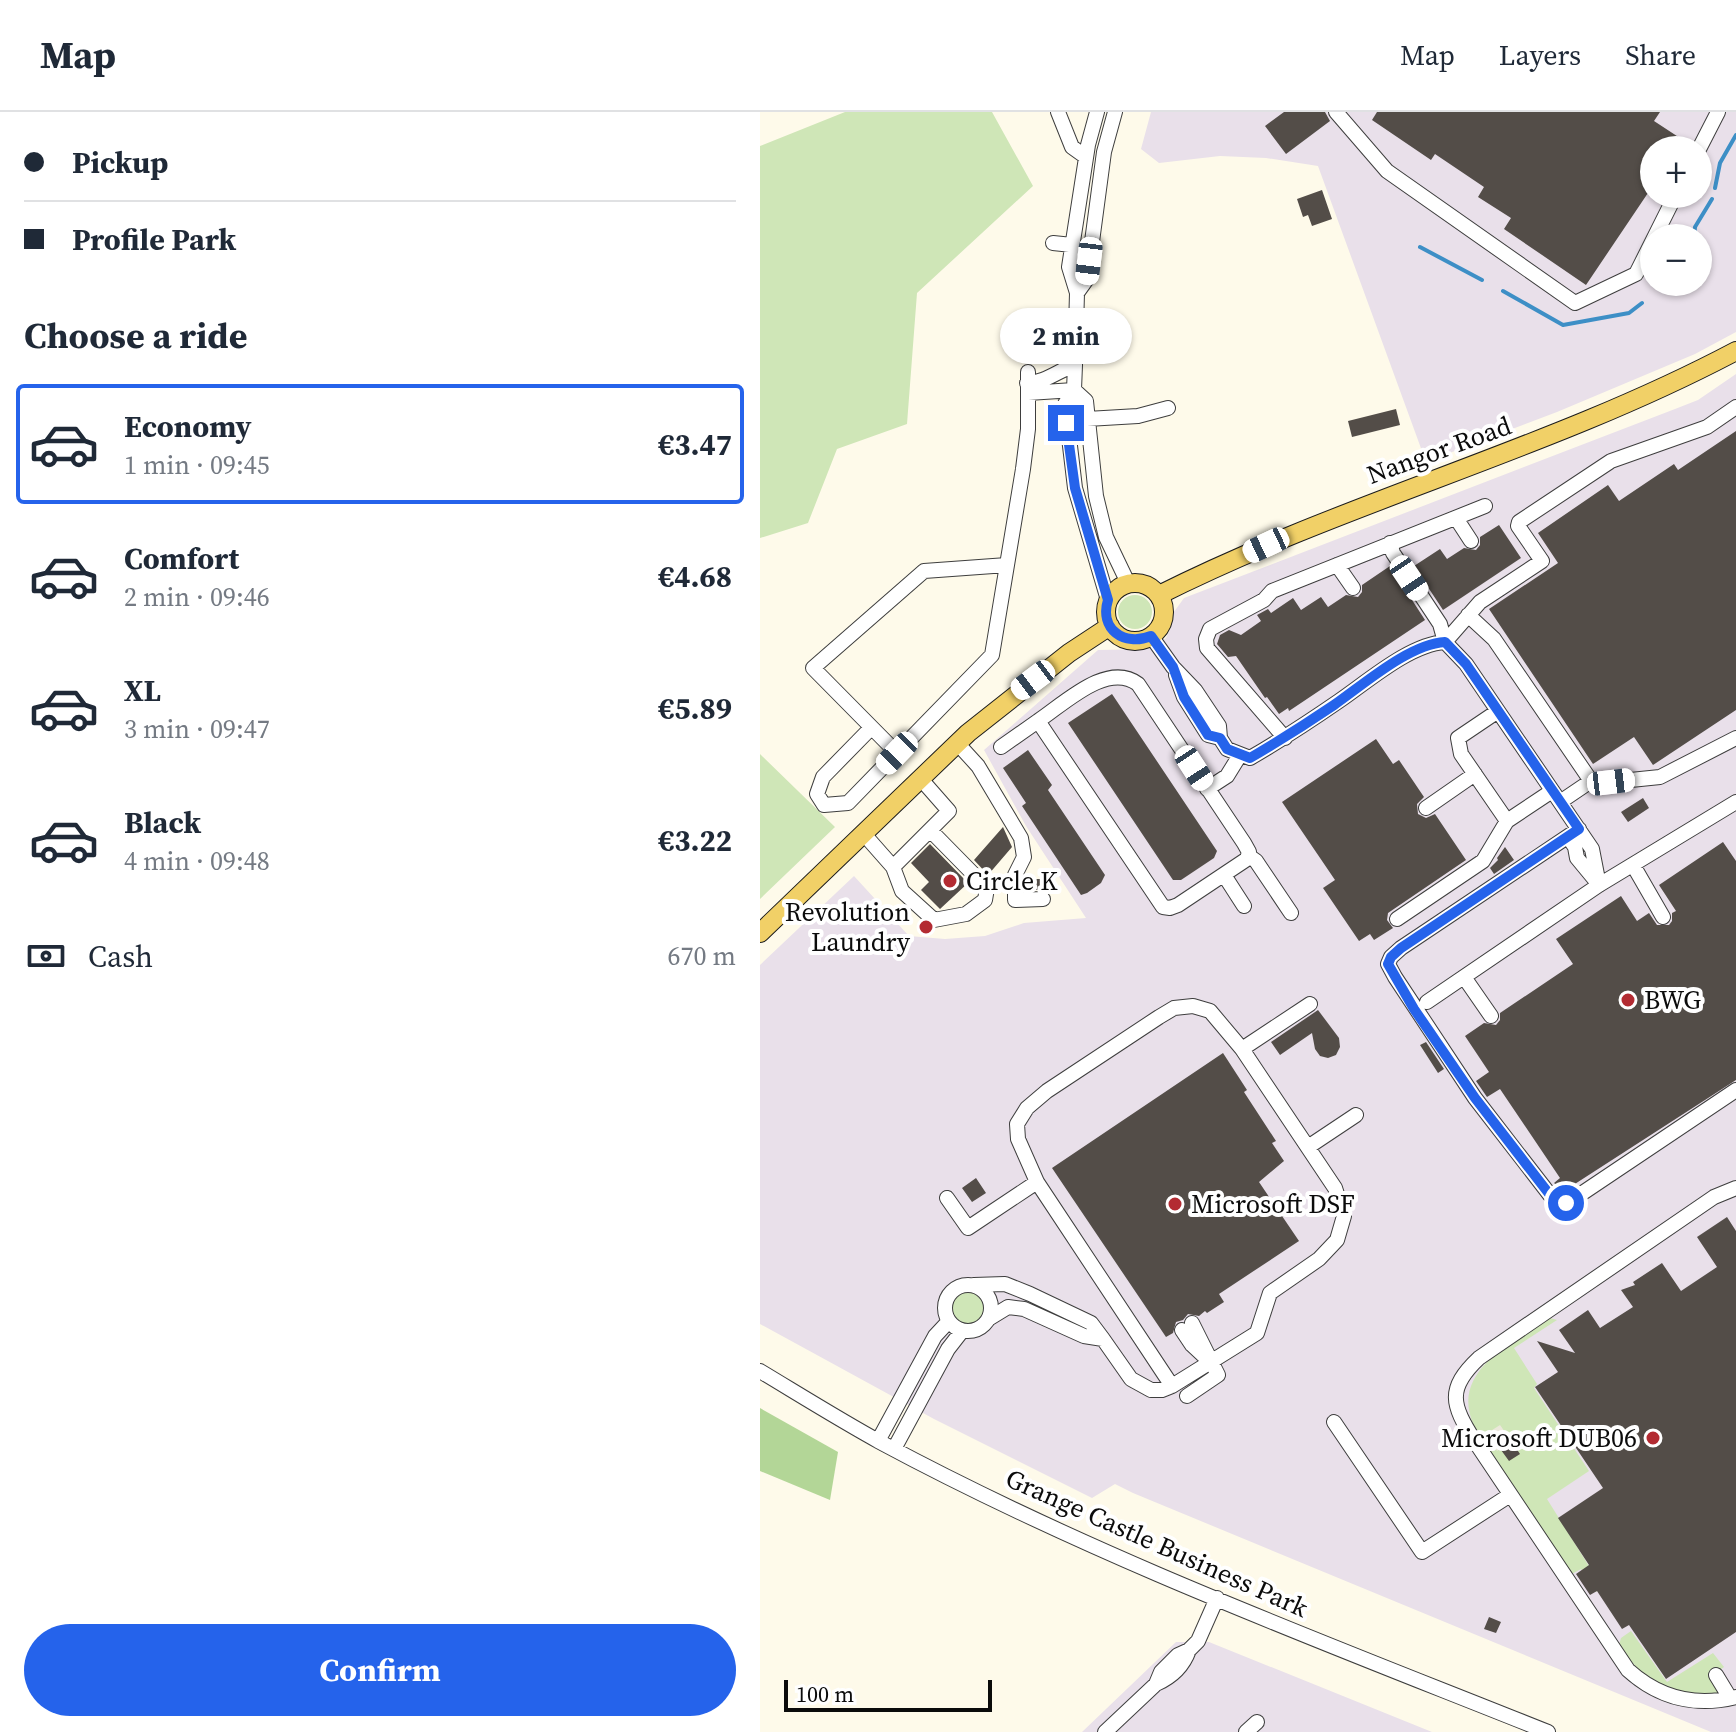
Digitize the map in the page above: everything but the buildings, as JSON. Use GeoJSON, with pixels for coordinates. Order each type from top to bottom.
{"type":"FeatureCollection","features":[{"type":"Feature","properties":{"kind":"main road","name":"Nangor Road"},"geometry":{"type":"LineString","coordinates":[[1159,595],[1327,519],[1512,451],[1648,395],[1736,351]]}},
{"type":"Feature","properties":{"kind":"main road"},"geometry":{"type":"LineString","coordinates":[[1128,583],[1145,584],[1159,595],[1163,604],[1162,622],[1151,636],[1133,641],[1123,639],[1110,626],[1106,613],[1113,592],[1128,583]]}},
{"type":"Feature","properties":{"kind":"main road"},"geometry":{"type":"LineString","coordinates":[[760,933],[957,743],[1016,693],[1110,626]]}},
{"type":"Feature","properties":{"kind":"street"},"geometry":{"type":"LineString","coordinates":[[1058,112],[1072,147],[1086,157]]}},
{"type":"Feature","properties":{"kind":"street"},"geometry":{"type":"LineString","coordinates":[[1097,112],[1086,157],[1069,267],[1077,293],[1075,365],[1074,390],[1065,404],[1075,488],[1108,600]]}},
{"type":"Feature","properties":{"kind":"street"},"geometry":{"type":"LineString","coordinates":[[1077,293],[1087,279],[1104,152],[1115,112]]}},
{"type":"Feature","properties":{"kind":"street"},"geometry":{"type":"LineString","coordinates":[[1336,112],[1387,171],[1575,303],[1636,274],[1669,208]]}},
{"type":"Feature","properties":{"kind":"street"},"geometry":{"type":"LineString","coordinates":[[1706,136],[1718,112]]}},
{"type":"Feature","properties":{"kind":"street"},"geometry":{"type":"LineString","coordinates":[[1053,243],[1072,245]]}},
{"type":"Feature","properties":{"kind":"street"},"geometry":{"type":"LineString","coordinates":[[1028,383],[1049,378],[1075,365]]}},
{"type":"Feature","properties":{"kind":"street"},"geometry":{"type":"LineString","coordinates":[[1028,383],[1074,390],[1086,401],[1096,496],[1106,537],[1128,583]]}},
{"type":"Feature","properties":{"kind":"street"},"geometry":{"type":"LineString","coordinates":[[870,729],[823,777],[817,794],[824,805],[848,803],[992,655],[1028,429],[1028,383]]}},
{"type":"Feature","properties":{"kind":"street"},"geometry":{"type":"LineString","coordinates":[[1151,636],[1173,667],[1184,697],[1208,735],[1220,738],[1227,749],[1250,758],[1408,655],[1435,642],[1445,642],[1480,602],[1542,561],[1518,526],[1519,522],[1611,461],[1707,427],[1736,407]]}},
{"type":"Feature","properties":{"kind":"street"},"geometry":{"type":"LineString","coordinates":[[1087,419],[1138,416],[1168,408]]}},
{"type":"Feature","properties":{"kind":"street"},"geometry":{"type":"LineString","coordinates":[[1285,738],[1207,648],[1210,629],[1264,600],[1272,591],[1485,506]]}},
{"type":"Feature","properties":{"kind":"street"},"geometry":{"type":"LineString","coordinates":[[1456,518],[1471,541]]}},
{"type":"Feature","properties":{"kind":"street"},"geometry":{"type":"LineString","coordinates":[[1390,543],[1393,553],[1440,624],[1445,642],[1466,664],[1556,796],[1573,833],[1592,849],[1599,885]]}},
{"type":"Feature","properties":{"kind":"street"},"geometry":{"type":"LineString","coordinates":[[897,753],[813,668],[924,571],[1007,565]]}},
{"type":"Feature","properties":{"kind":"street"},"geometry":{"type":"LineString","coordinates":[[1337,565],[1353,588]]}},
{"type":"Feature","properties":{"kind":"street"},"geometry":{"type":"LineString","coordinates":[[1468,615],[1494,639],[1591,781]]}},
{"type":"Feature","properties":{"kind":"street"},"geometry":{"type":"LineString","coordinates":[[1001,747],[1097,682],[1110,678],[1131,679],[1138,684],[1244,843],[1249,856],[1256,861],[1291,913]]}},
{"type":"Feature","properties":{"kind":"street"},"geometry":{"type":"LineString","coordinates":[[1498,711],[1458,738],[1461,754],[1507,821]]}},
{"type":"Feature","properties":{"kind":"street"},"geometry":{"type":"LineString","coordinates":[[1038,721],[1163,907],[1178,905],[1249,856]]}},
{"type":"Feature","properties":{"kind":"street"},"geometry":{"type":"LineString","coordinates":[[1397,919],[1483,861],[1507,821],[1591,781],[1660,777],[1736,738]]}},
{"type":"Feature","properties":{"kind":"street"},"geometry":{"type":"LineString","coordinates":[[957,743],[978,766],[1021,838],[1024,857],[1015,875],[1015,900],[1043,899]]}},
{"type":"Feature","properties":{"kind":"street"},"geometry":{"type":"LineString","coordinates":[[1207,789],[1227,776],[1240,755]]}},
{"type":"Feature","properties":{"kind":"street"},"geometry":{"type":"LineString","coordinates":[[1426,808],[1475,774]]}},
{"type":"Feature","properties":{"kind":"street"},"geometry":{"type":"LineString","coordinates":[[893,867],[949,811],[920,778]]}},
{"type":"Feature","properties":{"kind":"street"},"geometry":{"type":"LineString","coordinates":[[1427,1002],[1599,885],[1736,802]]}},
{"type":"Feature","properties":{"kind":"street"},"geometry":{"type":"LineString","coordinates":[[863,833],[893,867],[902,891],[934,920],[966,914],[985,900],[987,888],[930,830]]}},
{"type":"Feature","properties":{"kind":"street"},"geometry":{"type":"LineString","coordinates":[[1573,833],[1391,957],[1388,964],[1414,1009],[1484,1110],[1550,1195],[1566,1203],[1736,1090]]}},
{"type":"Feature","properties":{"kind":"street"},"geometry":{"type":"LineString","coordinates":[[1633,865],[1663,917]]}},
{"type":"Feature","properties":{"kind":"street"},"geometry":{"type":"LineString","coordinates":[[1224,875],[1244,906]]}},
{"type":"Feature","properties":{"kind":"street"},"geometry":{"type":"LineString","coordinates":[[1464,977],[1491,1016]]}},
{"type":"Feature","properties":{"kind":"street"},"geometry":{"type":"LineString","coordinates":[[1242,1049],[1310,1004]]}},
{"type":"Feature","properties":{"kind":"street"},"geometry":{"type":"LineString","coordinates":[[1103,1339],[1084,1336],[1024,1309],[1008,1307],[978,1329],[962,1331],[949,1321],[944,1306],[951,1291],[966,1284],[1005,1284],[1030,1294],[1091,1323],[1103,1339],[1131,1379],[1151,1390],[1172,1386],[1257,1333],[1270,1293],[1319,1259],[1341,1232],[1344,1216],[1340,1200],[1242,1049],[1210,1011],[1193,1006],[1174,1008],[1047,1091],[1027,1108],[1017,1124],[1018,1139],[1037,1182],[1172,1386]]}},
{"type":"Feature","properties":{"kind":"street"},"geometry":{"type":"LineString","coordinates":[[1308,1147],[1356,1115]]}},
{"type":"Feature","properties":{"kind":"street"},"geometry":{"type":"LineString","coordinates":[[947,1198],[968,1228],[1037,1182]]}},
{"type":"Feature","properties":{"kind":"street"},"geometry":{"type":"LineString","coordinates":[[1716,1675],[1733,1698],[1702,1702],[1679,1699],[1651,1687],[1624,1665],[1510,1495],[1461,1418],[1454,1398],[1461,1377],[1479,1358],[1714,1197],[1736,1188]]}},
{"type":"Feature","properties":{"kind":"street"},"geometry":{"type":"LineString","coordinates":[[974,1285],[987,1294],[991,1302],[990,1318]]}},
{"type":"Feature","properties":{"kind":"street"},"geometry":{"type":"LineString","coordinates":[[878,1441],[935,1336],[949,1321]]}},
{"type":"Feature","properties":{"kind":"street"},"geometry":{"type":"LineString","coordinates":[[1187,1327],[1201,1339],[1218,1375],[1187,1396]]}},
{"type":"Feature","properties":{"kind":"street"},"geometry":{"type":"LineString","coordinates":[[894,1449],[948,1349],[962,1331]]}},
{"type":"Feature","properties":{"kind":"street","name":"Grange Castle Business Park"},"geometry":{"type":"LineString","coordinates":[[760,1371],[878,1441],[1018,1510],[1217,1598],[1548,1732]]}},
{"type":"Feature","properties":{"kind":"street"},"geometry":{"type":"LineString","coordinates":[[1334,1422],[1422,1552],[1510,1495]]}},
{"type":"Feature","properties":{"kind":"street"},"geometry":{"type":"LineString","coordinates":[[1105,1732],[1156,1684],[1161,1672],[1178,1655],[1189,1650],[1203,1631],[1217,1598]]}},
{"type":"Feature","properties":{"kind":"shaded area"},"geometry":{"type":"Polygon","coordinates":[[[1151,112],[1736,112],[1736,332],[1695,354],[1557,412],[1426,462],[1318,166],[1266,158],[1220,156],[1159,163],[1141,149],[1151,112]]]}},
{"type":"Feature","properties":{"kind":"shaded area"},"geometry":{"type":"Polygon","coordinates":[[[1736,374],[1736,1732],[1711,1732],[1115,1484],[1092,1498],[934,1419],[760,1324],[760,965],[854,876],[909,936],[945,939],[985,936],[1024,923],[1086,918],[1026,826],[984,750],[1098,650],[1149,649],[1166,638],[1171,627],[1171,616],[1184,598],[1698,400],[1736,374]]]}},
{"type":"Feature","properties":{"kind":"shaded area"},"geometry":{"type":"Polygon","coordinates":[[[1500,1425],[1512,1442],[1497,1451],[1486,1434],[1500,1425]]]}},
{"type":"Feature","properties":{"kind":"shaded area"},"geometry":{"type":"Polygon","coordinates":[[[1176,1642],[1209,1642],[1432,1732],[1082,1732],[1176,1642]]]}},
{"type":"Feature","properties":{"kind":"green space"},"geometry":{"type":"Polygon","coordinates":[[[845,112],[992,112],[1033,186],[917,293],[907,424],[837,449],[808,523],[760,538],[760,146],[845,112]]]}},
{"type":"Feature","properties":{"kind":"green space"},"geometry":{"type":"Polygon","coordinates":[[[1135,595],[1147,600],[1152,612],[1147,624],[1135,629],[1123,624],[1118,612],[1123,600],[1135,595]]]}},
{"type":"Feature","properties":{"kind":"green space"},"geometry":{"type":"Polygon","coordinates":[[[760,754],[835,827],[760,899],[760,754]]]}},
{"type":"Feature","properties":{"kind":"green space"},"geometry":{"type":"Polygon","coordinates":[[[969,1289],[982,1294],[987,1307],[982,1320],[969,1325],[956,1320],[951,1307],[956,1294],[969,1289]]]}},
{"type":"Feature","properties":{"kind":"green space"},"geometry":{"type":"Polygon","coordinates":[[[1550,1318],[1557,1320],[1514,1348],[1537,1384],[1534,1388],[1589,1471],[1547,1499],[1602,1587],[1596,1592],[1581,1569],[1572,1574],[1474,1426],[1469,1407],[1470,1389],[1488,1361],[1550,1318]]]}},
{"type":"Feature","properties":{"kind":"green space"},"geometry":{"type":"Polygon","coordinates":[[[760,1408],[838,1452],[830,1500],[760,1471],[760,1408]]]}},
{"type":"Feature","properties":{"kind":"green space"},"geometry":{"type":"Polygon","coordinates":[[[1631,1631],[1667,1682],[1713,1653],[1724,1667],[1710,1677],[1721,1694],[1688,1693],[1662,1686],[1651,1679],[1640,1671],[1619,1645],[1621,1638],[1631,1631]]]}},
{"type":"Feature","properties":{"kind":"waterway"},"geometry":{"type":"LineString","coordinates":[[1715,188],[1720,163],[1736,135]]}},
{"type":"Feature","properties":{"kind":"waterway"},"geometry":{"type":"LineString","coordinates":[[1697,224],[1707,208]]}},
{"type":"Feature","properties":{"kind":"waterway"},"geometry":{"type":"LineString","coordinates":[[1420,247],[1482,280]]}},
{"type":"Feature","properties":{"kind":"waterway"},"geometry":{"type":"LineString","coordinates":[[1503,291],[1563,325],[1629,313],[1642,303]]}},
{"type":"Feature","properties":{"kind":"place","name":"Circle K"},"geometry":{"type":"Point","coordinates":[950,881]}},
{"type":"Feature","properties":{"kind":"place","name":"Revolution Laundry"},"geometry":{"type":"Point","coordinates":[926,927]}},
{"type":"Feature","properties":{"kind":"place","name":"BWG"},"geometry":{"type":"Point","coordinates":[1628,1000]}},
{"type":"Feature","properties":{"kind":"place","name":"Microsoft DSF"},"geometry":{"type":"Point","coordinates":[1175,1204]}},
{"type":"Feature","properties":{"kind":"place","name":"Microsoft DUB06"},"geometry":{"type":"Point","coordinates":[1653,1438]}},
{"type":"Feature","properties":{"kind":"route"},"geometry":{"type":"LineString","coordinates":[[1066,423],[1075,488],[1108,600],[1107,620],[1115,634],[1123,639],[1133,641],[1151,636],[1173,667],[1184,697],[1208,735],[1220,738],[1227,749],[1250,758],[1408,655],[1435,642],[1445,642],[1466,664],[1579,829],[1401,948],[1388,964],[1414,1009],[1475,1098],[1550,1195],[1566,1203]]}}]}
